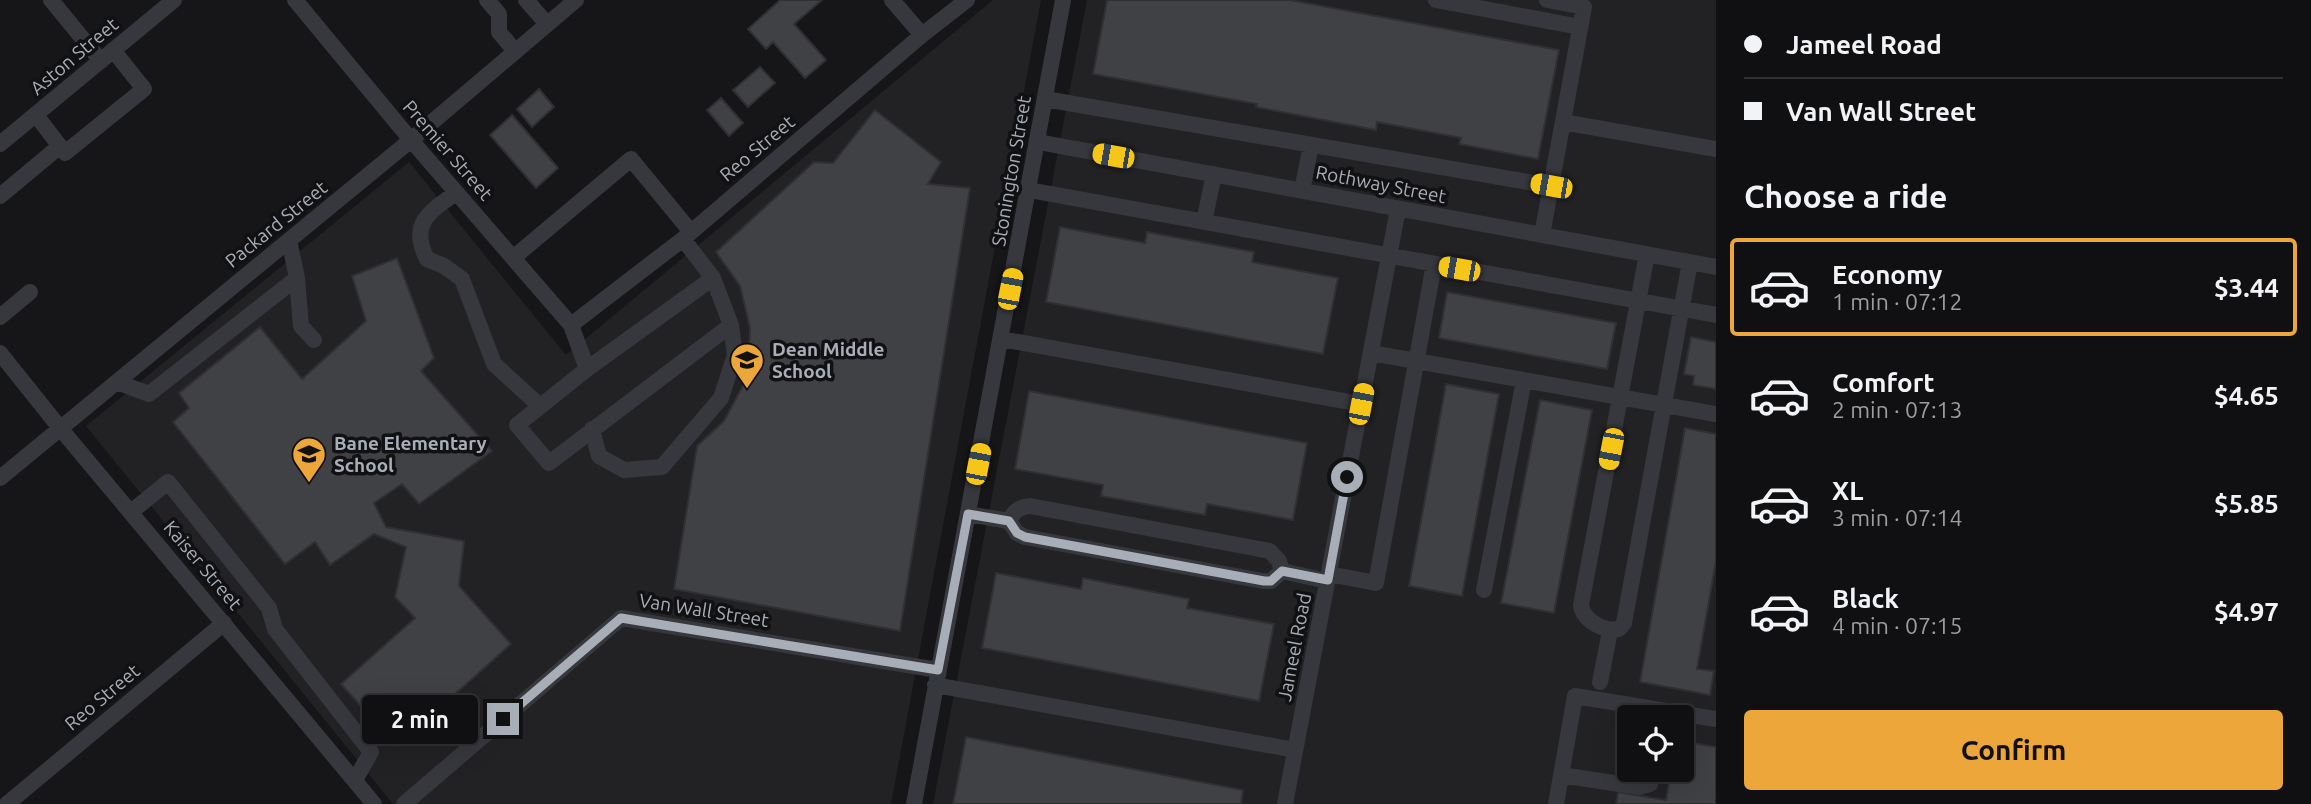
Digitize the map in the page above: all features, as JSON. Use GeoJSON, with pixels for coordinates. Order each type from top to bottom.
{"type":"FeatureCollection","features":[{"type":"Feature","properties":{"kind":"street"},"geometry":{"type":"LineString","coordinates":[[36,115],[65,153],[144,89],[51,0]]}},
{"type":"Feature","properties":{"kind":"street","name":"Aston Street"},"geometry":{"type":"LineString","coordinates":[[0,144],[174,0]]}},
{"type":"Feature","properties":{"kind":"street","name":"Premier Street"},"geometry":{"type":"LineString","coordinates":[[295,0],[456,193],[571,325]]}},
{"type":"Feature","properties":{"kind":"street"},"geometry":{"type":"LineString","coordinates":[[487,0],[499,14],[499,32],[514,51]]}},
{"type":"Feature","properties":{"kind":"street"},"geometry":{"type":"LineString","coordinates":[[526,0],[547,24]]}},
{"type":"Feature","properties":{"kind":"street","name":"Packard Street"},"geometry":{"type":"LineString","coordinates":[[0,478],[411,140],[576,0]]}},
{"type":"Feature","properties":{"kind":"street"},"geometry":{"type":"LineString","coordinates":[[892,0],[922,35]]}},
{"type":"Feature","properties":{"kind":"street","name":"Reo Street"},"geometry":{"type":"LineString","coordinates":[[571,325],[687,235],[922,35],[967,0]]}},
{"type":"Feature","properties":{"kind":"street","name":"Stonington Street"},"geometry":{"type":"LineString","coordinates":[[914,804],[1063,0]]}},
{"type":"Feature","properties":{"kind":"street"},"geometry":{"type":"LineString","coordinates":[[1436,0],[1580,27]]}},
{"type":"Feature","properties":{"kind":"street"},"geometry":{"type":"LineString","coordinates":[[1542,235],[1584,7],[1548,0]]}},
{"type":"Feature","properties":{"kind":"street"},"geometry":{"type":"LineString","coordinates":[[1045,99],[1551,186]]}},
{"type":"Feature","properties":{"kind":"street"},"geometry":{"type":"LineString","coordinates":[[1563,122],[1716,149]]}},
{"type":"Feature","properties":{"kind":"street","name":"Rothway Street"},"geometry":{"type":"LineString","coordinates":[[1038,142],[1716,267]]}},
{"type":"Feature","properties":{"kind":"street"},"geometry":{"type":"LineString","coordinates":[[1302,191],[1311,145]]}},
{"type":"Feature","properties":{"kind":"street"},"geometry":{"type":"LineString","coordinates":[[0,197],[60,146]]}},
{"type":"Feature","properties":{"kind":"street"},"geometry":{"type":"LineString","coordinates":[[513,258],[631,159],[687,235],[713,278],[731,325],[735,355],[721,398],[662,467],[624,470],[599,456],[592,429]]}},
{"type":"Feature","properties":{"kind":"street"},"geometry":{"type":"LineString","coordinates":[[1204,222],[1214,174]]}},
{"type":"Feature","properties":{"kind":"street"},"geometry":{"type":"LineString","coordinates":[[1029,190],[1716,315]]}},
{"type":"Feature","properties":{"kind":"street"},"geometry":{"type":"LineString","coordinates":[[456,193],[426,215],[419,232],[420,246],[427,259],[444,265],[462,279],[494,365],[540,407]]}},
{"type":"Feature","properties":{"kind":"street","name":"Jameel Road"},"geometry":{"type":"LineString","coordinates":[[1285,804],[1398,209]]}},
{"type":"Feature","properties":{"kind":"street"},"geometry":{"type":"LineString","coordinates":[[289,240],[297,278],[302,326],[314,340]]}},
{"type":"Feature","properties":{"kind":"street"},"geometry":{"type":"LineString","coordinates":[[1647,254],[1581,605],[1582,613],[1589,620],[1610,631],[1619,629],[1624,623],[1690,262]]}},
{"type":"Feature","properties":{"kind":"street"},"geometry":{"type":"LineString","coordinates":[[968,514],[1009,521],[1017,533],[1025,537],[1197,569],[1271,581],[1282,571],[1376,583],[1434,264]]}},
{"type":"Feature","properties":{"kind":"street"},"geometry":{"type":"LineString","coordinates":[[117,382],[149,394],[297,278]]}},
{"type":"Feature","properties":{"kind":"street"},"geometry":{"type":"LineString","coordinates":[[713,278],[587,369],[517,425],[549,463],[731,325]]}},
{"type":"Feature","properties":{"kind":"street"},"geometry":{"type":"LineString","coordinates":[[0,317],[30,292]]}},
{"type":"Feature","properties":{"kind":"street"},"geometry":{"type":"LineString","coordinates":[[571,325],[587,369]]}},
{"type":"Feature","properties":{"kind":"street"},"geometry":{"type":"LineString","coordinates":[[1001,339],[1361,404]]}},
{"type":"Feature","properties":{"kind":"street","name":"Kaiser Street"},"geometry":{"type":"LineString","coordinates":[[0,352],[60,428],[374,804]]}},
{"type":"Feature","properties":{"kind":"street"},"geometry":{"type":"LineString","coordinates":[[1371,352],[1716,414]]}},
{"type":"Feature","properties":{"kind":"street"},"geometry":{"type":"LineString","coordinates":[[1484,590],[1524,380]]}},
{"type":"Feature","properties":{"kind":"street"},"geometry":{"type":"LineString","coordinates":[[131,512],[168,482],[269,608],[275,629],[371,752],[355,780]]}},
{"type":"Feature","properties":{"kind":"street"},"geometry":{"type":"LineString","coordinates":[[1009,521],[1013,512],[1021,507],[1044,509],[1270,551],[1279,561],[1282,571]]}},
{"type":"Feature","properties":{"kind":"street","name":"Van Wall Street"},"geometry":{"type":"LineString","coordinates":[[404,804],[621,618],[1295,750]]}},
{"type":"Feature","properties":{"kind":"street","name":"Reo Street"},"geometry":{"type":"LineString","coordinates":[[8,804],[224,623]]}},
{"type":"Feature","properties":{"kind":"street"},"geometry":{"type":"LineString","coordinates":[[1600,682],[1610,631]]}},
{"type":"Feature","properties":{"kind":"street"},"geometry":{"type":"LineString","coordinates":[[1556,804],[1575,695],[1624,705]]}},
{"type":"Feature","properties":{"kind":"street"},"geometry":{"type":"LineString","coordinates":[[1694,716],[1716,719]]}},
{"type":"Feature","properties":{"kind":"street"},"geometry":{"type":"LineString","coordinates":[[1561,775],[1639,787],[1651,782]]}},
{"type":"Feature","properties":{"kind":"shaded area","name":"Dean Middle School"},"geometry":{"type":"Polygon","coordinates":[[[993,0],[1041,0],[891,804],[393,804],[86,426],[409,162],[566,355],[993,0]]]}},
{"type":"Feature","properties":{"kind":"shaded area"},"geometry":{"type":"Polygon","coordinates":[[[1087,0],[1716,0],[1716,804],[933,804],[1087,0]]]}},
{"type":"Feature","properties":{"kind":"building"},"geometry":{"type":"Polygon","coordinates":[[[780,0],[822,0],[794,24],[826,60],[805,78],[773,42],[766,49],[748,29],[780,0]]]}},
{"type":"Feature","properties":{"kind":"building"},"geometry":{"type":"Polygon","coordinates":[[[1107,0],[1290,0],[1559,50],[1538,159],[1459,144],[1461,138],[1377,122],[1376,130],[1256,107],[1257,104],[1093,74],[1107,0]]]}},
{"type":"Feature","properties":{"kind":"building"},"geometry":{"type":"Polygon","coordinates":[[[760,67],[775,83],[748,107],[733,90],[760,67]]]}},
{"type":"Feature","properties":{"kind":"building"},"geometry":{"type":"Polygon","coordinates":[[[539,89],[554,107],[532,127],[517,109],[539,89]]]}},
{"type":"Feature","properties":{"kind":"building"},"geometry":{"type":"Polygon","coordinates":[[[721,98],[743,123],[729,136],[707,110],[721,98]]]}},
{"type":"Feature","properties":{"kind":"building"},"geometry":{"type":"Polygon","coordinates":[[[875,110],[941,162],[928,184],[970,188],[900,631],[674,589],[697,446],[724,421],[748,376],[750,328],[740,286],[716,252],[814,162],[833,163],[875,110]]]}},
{"type":"Feature","properties":{"kind":"building"},"geometry":{"type":"Polygon","coordinates":[[[512,115],[558,168],[536,188],[490,135],[512,115]]]}},
{"type":"Feature","properties":{"kind":"building"},"geometry":{"type":"Polygon","coordinates":[[[1060,227],[1145,243],[1147,232],[1254,252],[1252,262],[1338,278],[1323,354],[1046,302],[1060,227]]]}},
{"type":"Feature","properties":{"kind":"building"},"geometry":{"type":"Polygon","coordinates":[[[397,258],[434,358],[421,371],[492,451],[419,504],[402,484],[374,503],[386,527],[464,541],[459,586],[511,644],[397,746],[341,684],[415,618],[395,597],[406,547],[374,534],[330,565],[315,542],[285,564],[173,422],[189,408],[179,393],[260,327],[302,379],[366,321],[352,276],[397,258]]]}},
{"type":"Feature","properties":{"kind":"building"},"geometry":{"type":"Polygon","coordinates":[[[1447,292],[1616,323],[1607,369],[1439,338],[1447,292]]]}},
{"type":"Feature","properties":{"kind":"building"},"geometry":{"type":"Polygon","coordinates":[[[1691,337],[1716,342],[1716,389],[1693,385],[1694,376],[1684,374],[1691,337]]]}},
{"type":"Feature","properties":{"kind":"building"},"geometry":{"type":"Polygon","coordinates":[[[1446,384],[1499,394],[1462,596],[1409,586],[1446,384]]]}},
{"type":"Feature","properties":{"kind":"building"},"geometry":{"type":"Polygon","coordinates":[[[1029,391],[1307,443],[1293,520],[1207,504],[1205,515],[1101,496],[1103,485],[1015,469],[1029,391]]]}},
{"type":"Feature","properties":{"kind":"building"},"geometry":{"type":"Polygon","coordinates":[[[1540,400],[1592,410],[1554,613],[1501,603],[1540,400]]]}},
{"type":"Feature","properties":{"kind":"building"},"geometry":{"type":"Polygon","coordinates":[[[1685,428],[1716,434],[1716,561],[1697,669],[1714,671],[1710,695],[1640,682],[1685,428]]]}},
{"type":"Feature","properties":{"kind":"building"},"geometry":{"type":"Polygon","coordinates":[[[996,573],[1081,589],[1083,578],[1189,599],[1187,608],[1274,624],[1259,701],[982,648],[996,573]]]}},
{"type":"Feature","properties":{"kind":"building"},"geometry":{"type":"Polygon","coordinates":[[[966,737],[1243,790],[1241,804],[953,804],[966,737]]]}},
{"type":"Feature","properties":{"kind":"building"},"geometry":{"type":"Polygon","coordinates":[[[1694,743],[1716,747],[1716,804],[1616,804],[1618,792],[1666,800],[1669,782],[1694,782],[1694,743]]]}},
{"type":"Feature","properties":{"kind":"place","name":"Dean Middle School"},"geometry":{"type":"Point","coordinates":[747,390]}},
{"type":"Feature","properties":{"kind":"place","name":"Bane Elementary School"},"geometry":{"type":"Point","coordinates":[309,484]}},
{"type":"Feature","properties":{"kind":"route"},"geometry":{"type":"LineString","coordinates":[[503,719],[621,618],[938,670],[968,514],[1009,521],[1017,533],[1025,537],[1264,581],[1271,581],[1282,571],[1328,580],[1347,477]]}}]}
